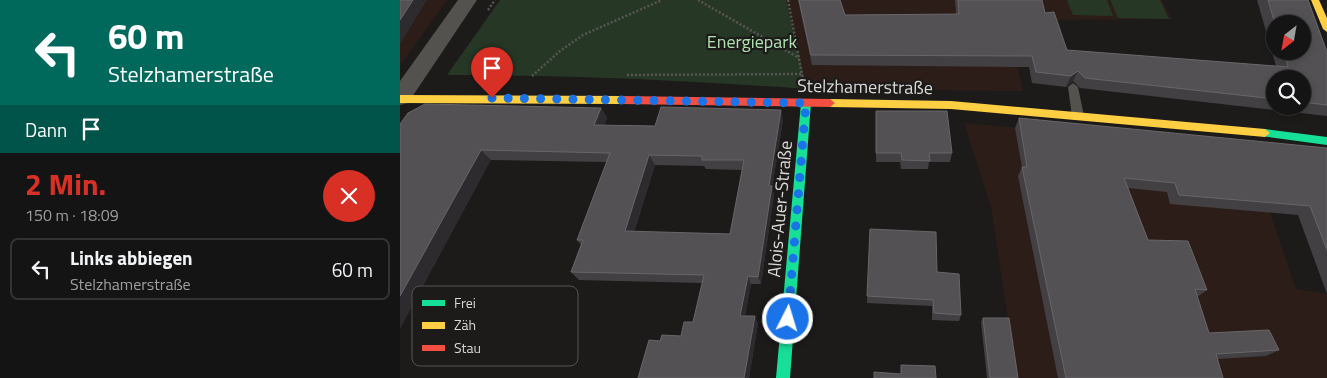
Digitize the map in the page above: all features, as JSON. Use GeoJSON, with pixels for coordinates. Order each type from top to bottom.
{"type":"FeatureCollection","features":[{"type":"Feature","properties":{"kind":"main road"},"geometry":{"type":"LineString","coordinates":[[1315,0],[1327,29]]}},
{"type":"Feature","properties":{"kind":"main road","name":"Stelzhamerstraße"},"geometry":{"type":"LineString","coordinates":[[400,98],[951,105],[1220,128],[1327,141]]}},
{"type":"Feature","properties":{"kind":"main road","name":"Alois-Auer-Straße"},"geometry":{"type":"LineString","coordinates":[[783,378],[806,103]]}},
{"type":"Feature","properties":{"kind":"street"},"geometry":{"type":"LineString","coordinates":[[400,98],[468,0]]}},
{"type":"Feature","properties":{"kind":"lane"},"geometry":{"type":"LineString","coordinates":[[1073,87],[1078,116]]}},
{"type":"Feature","properties":{"kind":"path"},"geometry":{"type":"LineString","coordinates":[[532,76],[563,47],[589,31],[638,13],[662,0]]}},
{"type":"Feature","properties":{"kind":"path"},"geometry":{"type":"LineString","coordinates":[[698,0],[799,58]]}},
{"type":"Feature","properties":{"kind":"path"},"geometry":{"type":"LineString","coordinates":[[788,0],[806,103]]}},
{"type":"Feature","properties":{"kind":"shaded area"},"geometry":{"type":"Polygon","coordinates":[[[400,0],[447,0],[400,66],[400,0]]]}},
{"type":"Feature","properties":{"kind":"shaded area"},"geometry":{"type":"Polygon","coordinates":[[[786,0],[1162,0],[1172,19],[1053,20],[1008,27],[1023,91],[807,89],[786,0]]]}},
{"type":"Feature","properties":{"kind":"shaded area"},"geometry":{"type":"Polygon","coordinates":[[[964,123],[1248,149],[1296,289],[1327,294],[1327,378],[1017,378],[991,207],[964,123]]]}},
{"type":"Feature","properties":{"kind":"green space","name":"Energiepark"},"geometry":{"type":"Polygon","coordinates":[[[500,0],[786,0],[807,89],[627,79],[447,75],[500,0]]]}},
{"type":"Feature","properties":{"kind":"green space"},"geometry":{"type":"Polygon","coordinates":[[[1067,0],[1107,0],[1113,16],[1073,15],[1067,0]]]}},
{"type":"Feature","properties":{"kind":"green space"},"geometry":{"type":"Polygon","coordinates":[[[1110,0],[1160,0],[1169,19],[1118,18],[1110,0]]]}},
{"type":"Feature","properties":{"kind":"building"},"geometry":{"type":"Polygon","coordinates":[[[400,0],[413,0],[400,20],[400,0]]]}},
{"type":"Feature","properties":{"kind":"building"},"geometry":{"type":"Polygon","coordinates":[[[799,0],[840,0],[845,15],[959,14],[958,0],[1042,0],[1045,13],[1054,12],[1067,50],[1288,67],[1286,60],[1311,60],[1311,15],[1272,15],[1268,0],[1308,0],[1327,52],[1327,105],[1311,103],[1311,70],[1266,70],[1266,98],[1085,78],[1078,71],[1071,76],[1036,72],[1032,56],[811,55],[799,0]]]}},
{"type":"Feature","properties":{"kind":"building"},"geometry":{"type":"Polygon","coordinates":[[[425,104],[601,108],[594,125],[655,126],[661,107],[781,110],[769,186],[772,186],[758,277],[748,276],[740,316],[755,316],[744,378],[638,378],[649,340],[660,341],[662,335],[681,336],[684,322],[693,322],[704,275],[571,272],[583,240],[577,240],[610,153],[481,150],[400,296],[400,124],[408,113],[425,104]],[[649,155],[625,231],[730,234],[744,160],[702,160],[702,156],[649,155]]]}},
{"type":"Feature","properties":{"kind":"building"},"geometry":{"type":"Polygon","coordinates":[[[876,111],[947,111],[952,153],[929,153],[930,161],[902,160],[901,153],[876,153],[876,111]]]}},
{"type":"Feature","properties":{"kind":"building"},"geometry":{"type":"Polygon","coordinates":[[[1019,118],[1327,148],[1327,250],[1310,206],[1179,195],[1175,183],[1124,178],[1148,240],[1188,241],[1207,290],[1195,289],[1209,333],[1269,330],[1279,350],[1216,354],[1223,378],[1066,378],[1022,167],[1027,167],[1019,118]]]}},
{"type":"Feature","properties":{"kind":"building"},"geometry":{"type":"Polygon","coordinates":[[[870,229],[936,232],[937,272],[959,274],[961,315],[934,313],[933,300],[867,296],[870,229]]]}},
{"type":"Feature","properties":{"kind":"building"},"geometry":{"type":"Polygon","coordinates":[[[983,318],[1009,318],[1018,378],[990,378],[983,318]]]}},
{"type":"Feature","properties":{"kind":"building"},"geometry":{"type":"Polygon","coordinates":[[[901,365],[935,366],[936,378],[874,378],[874,372],[901,374],[901,365]]]}},
{"type":"Feature","properties":{"kind":"traffic: fast"},"geometry":{"type":"LineString","coordinates":[[783,378],[806,103]]}},
{"type":"Feature","properties":{"kind":"traffic: fast"},"geometry":{"type":"LineString","coordinates":[[1265,133],[1327,141]]}},
{"type":"Feature","properties":{"kind":"traffic: slow"},"geometry":{"type":"LineString","coordinates":[[1315,0],[1327,29]]}},
{"type":"Feature","properties":{"kind":"traffic: slow"},"geometry":{"type":"LineString","coordinates":[[400,99],[622,100]]}},
{"type":"Feature","properties":{"kind":"traffic: slow"},"geometry":{"type":"LineString","coordinates":[[830,103],[951,105],[1265,133]]}},
{"type":"Feature","properties":{"kind":"traffic: jam"},"geometry":{"type":"LineString","coordinates":[[622,100],[830,103]]}},
{"type":"Feature","properties":{"kind":"route"},"geometry":{"type":"LineString","coordinates":[[492,98],[806,103],[788,319]]}}]}
